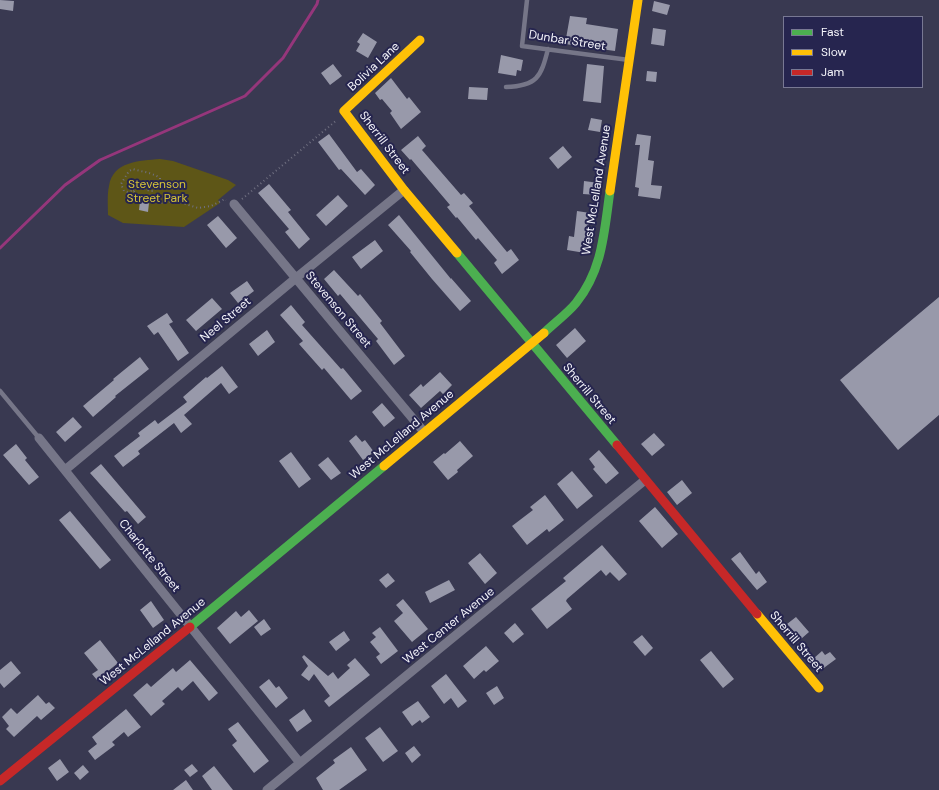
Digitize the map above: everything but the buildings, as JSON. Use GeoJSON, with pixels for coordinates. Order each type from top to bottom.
{"type":"FeatureCollection","features":[{"type":"Feature","properties":{"kind":"street","name":"West McLelland Avenue"},"geometry":{"type":"LineString","coordinates":[[0,781],[190,627],[532,344],[575,304],[591,280],[602,253],[638,0]]}},
{"type":"Feature","properties":{"kind":"street","name":"Bolivia Lane"},"geometry":{"type":"LineString","coordinates":[[344,111],[420,40]]}},
{"type":"Feature","properties":{"kind":"street","name":"Sherrill Street"},"geometry":{"type":"LineString","coordinates":[[344,111],[404,190],[819,688]]}},
{"type":"Feature","properties":{"kind":"street","name":"Neel Street"},"geometry":{"type":"LineString","coordinates":[[65,470],[404,190]]}},
{"type":"Feature","properties":{"kind":"street","name":"Stevenson Street"},"geometry":{"type":"LineString","coordinates":[[235,204],[424,432]]}},
{"type":"Feature","properties":{"kind":"street","name":"Charlotte Street"},"geometry":{"type":"LineString","coordinates":[[39,438],[300,763]]}},
{"type":"Feature","properties":{"kind":"street","name":"West Center Avenue"},"geometry":{"type":"LineString","coordinates":[[267,790],[645,480]]}},
{"type":"Feature","properties":{"kind":"lane","name":"Dunbar Street"},"geometry":{"type":"LineString","coordinates":[[527,0],[522,46],[629,61]]}},
{"type":"Feature","properties":{"kind":"lane"},"geometry":{"type":"LineString","coordinates":[[506,87],[523,86],[536,79],[544,66],[548,50]]}},
{"type":"Feature","properties":{"kind":"lane"},"geometry":{"type":"LineString","coordinates":[[0,391],[39,438]]}},
{"type":"Feature","properties":{"kind":"path"},"geometry":{"type":"LineString","coordinates":[[133,190],[139,199],[160,203],[176,201],[198,208],[211,206],[224,199],[235,204],[335,123],[344,111]]}},
{"type":"Feature","properties":{"kind":"path"},"geometry":{"type":"LineString","coordinates":[[131,170],[144,171],[160,178],[154,191],[139,187],[133,190],[127,192],[124,191],[121,184],[131,170]]}},
{"type":"Feature","properties":{"kind":"green space","name":"Stevenson Street Park"},"geometry":{"type":"Polygon","coordinates":[[[160,159],[173,161],[228,180],[236,185],[218,200],[220,203],[184,227],[123,223],[108,215],[108,189],[111,178],[116,172],[121,167],[128,164],[160,159]]]}},
{"type":"Feature","properties":{"kind":"waterway"},"geometry":{"type":"LineString","coordinates":[[0,248],[65,185],[100,160],[245,96],[283,58],[317,4],[318,0]]}},
{"type":"Feature","properties":{"kind":"traffic: fast"},"geometry":{"type":"LineString","coordinates":[[544,333],[576,303],[592,277],[601,250],[610,191]]}},
{"type":"Feature","properties":{"kind":"traffic: fast"},"geometry":{"type":"LineString","coordinates":[[457,253],[617,445]]}},
{"type":"Feature","properties":{"kind":"traffic: fast"},"geometry":{"type":"LineString","coordinates":[[190,627],[384,466]]}},
{"type":"Feature","properties":{"kind":"traffic: slow"},"geometry":{"type":"LineString","coordinates":[[610,191],[638,0]]}},
{"type":"Feature","properties":{"kind":"traffic: slow"},"geometry":{"type":"LineString","coordinates":[[420,40],[344,111],[404,190],[457,253]]}},
{"type":"Feature","properties":{"kind":"traffic: slow"},"geometry":{"type":"LineString","coordinates":[[384,466],[544,333]]}},
{"type":"Feature","properties":{"kind":"traffic: slow"},"geometry":{"type":"LineString","coordinates":[[757,614],[819,688]]}},
{"type":"Feature","properties":{"kind":"traffic: jam"},"geometry":{"type":"LineString","coordinates":[[617,445],[757,614]]}},
{"type":"Feature","properties":{"kind":"traffic: jam"},"geometry":{"type":"LineString","coordinates":[[0,781],[190,627]]}}]}
